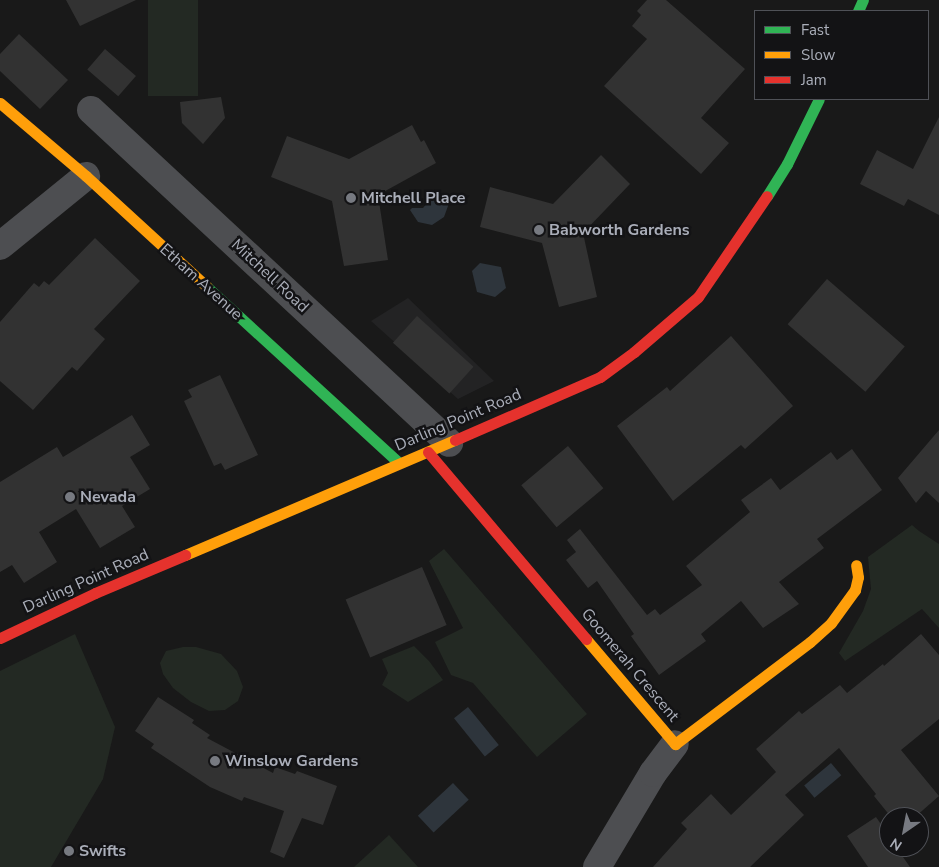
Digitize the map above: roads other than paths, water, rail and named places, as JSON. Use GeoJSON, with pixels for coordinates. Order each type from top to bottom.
{"type":"FeatureCollection","features":[{"type":"Feature","properties":{"kind":"street","name":"Darling Point Road"},"geometry":{"type":"LineString","coordinates":[[0,638],[95,593],[438,448],[600,377],[634,352],[698,296],[749,225],[787,164],[819,100]]}},
{"type":"Feature","properties":{"kind":"street","name":"Etham Avenue"},"geometry":{"type":"LineString","coordinates":[[0,103],[86,176],[399,463]]}},
{"type":"Feature","properties":{"kind":"street","name":"Mitchell Road"},"geometry":{"type":"LineString","coordinates":[[91,110],[438,448]]}},
{"type":"Feature","properties":{"kind":"street"},"geometry":{"type":"LineString","coordinates":[[0,246],[86,176]]}},
{"type":"Feature","properties":{"kind":"street","name":"Goomerah Crescent"},"geometry":{"type":"LineString","coordinates":[[438,448],[675,744],[810,642],[831,622],[855,590],[858,577],[856,565]]}},
{"type":"Feature","properties":{"kind":"street"},"geometry":{"type":"LineString","coordinates":[[597,867],[653,773],[675,744]]}},
{"type":"Feature","properties":{"kind":"place","name":"Mitchell Place"},"geometry":{"type":"Point","coordinates":[351,198]}},
{"type":"Feature","properties":{"kind":"place","name":"Babworth Gardens"},"geometry":{"type":"Point","coordinates":[539,230]}},
{"type":"Feature","properties":{"kind":"place","name":"Nevada"},"geometry":{"type":"Point","coordinates":[70,497]}},
{"type":"Feature","properties":{"kind":"place","name":"Winslow Gardens"},"geometry":{"type":"Point","coordinates":[215,761]}},
{"type":"Feature","properties":{"kind":"place","name":"Swifts"},"geometry":{"type":"Point","coordinates":[69,851]}}]}
